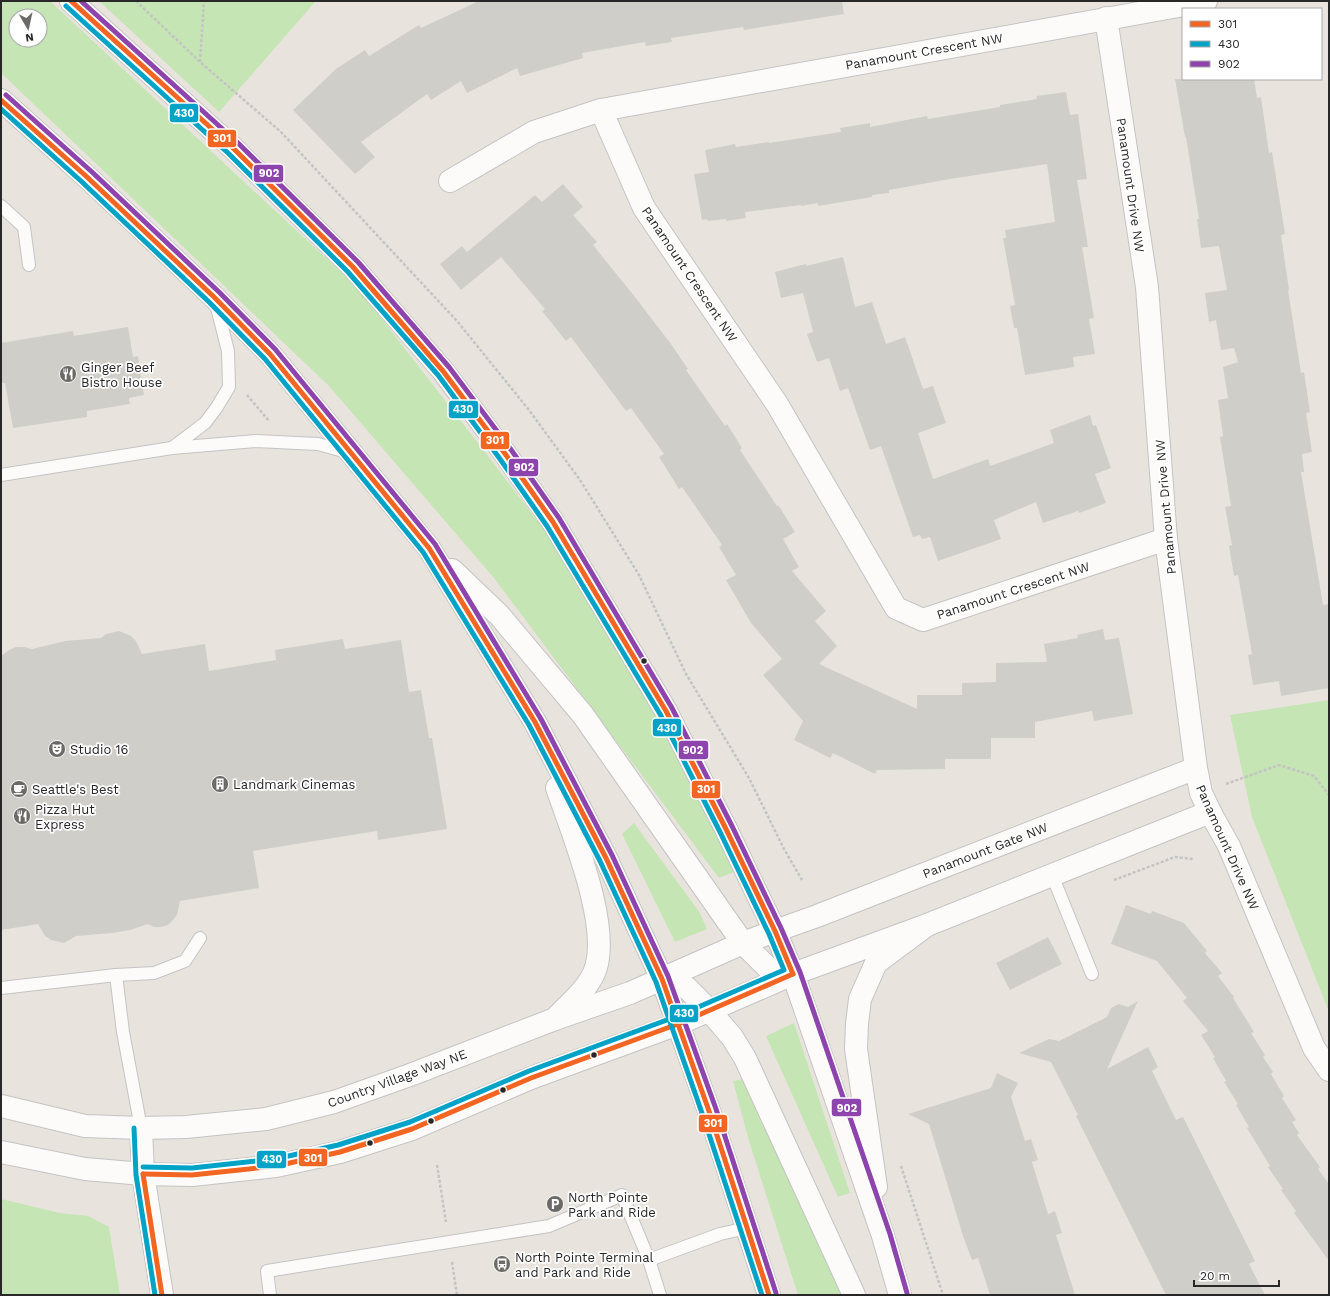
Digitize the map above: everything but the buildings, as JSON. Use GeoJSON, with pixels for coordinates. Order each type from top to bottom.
{"type":"FeatureCollection","features":[{"type":"Feature","properties":{"kind":"street"},"geometry":{"type":"LineString","coordinates":[[71,1],[233,148],[353,266],[443,371],[502,449],[553,522],[666,711],[726,829],[774,931],[793,974],[883,1236],[900,1295]]}},
{"type":"Feature","properties":{"kind":"street"},"geometry":{"type":"LineString","coordinates":[[1106,18],[1206,1]]}},
{"type":"Feature","properties":{"kind":"street","name":"Panamount Crescent NW"},"geometry":{"type":"LineString","coordinates":[[1106,18],[601,110],[644,208],[777,404],[896,608],[923,620],[1166,539]]}},
{"type":"Feature","properties":{"kind":"street","name":"Panamount Drive NW"},"geometry":{"type":"LineString","coordinates":[[1106,18],[1147,287],[1166,539],[1196,768],[1206,802],[1229,846],[1314,1048],[1329,1070]]}},
{"type":"Feature","properties":{"kind":"street"},"geometry":{"type":"LineString","coordinates":[[1,100],[87,177],[214,297],[270,354],[429,548],[499,615],[583,715],[743,943],[768,968],[793,974]]}},
{"type":"Feature","properties":{"kind":"street"},"geometry":{"type":"LineString","coordinates":[[450,181],[534,132],[601,110]]}},
{"type":"Feature","properties":{"kind":"street"},"geometry":{"type":"LineString","coordinates":[[429,548],[535,722],[606,858],[662,980],[709,1111],[769,1295]]}},
{"type":"Feature","properties":{"kind":"street"},"geometry":{"type":"LineString","coordinates":[[535,722],[589,884],[597,917],[599,937],[598,958],[594,973],[585,988],[555,1019]]}},
{"type":"Feature","properties":{"kind":"street","name":"Panamount Gate NW"},"geometry":{"type":"LineString","coordinates":[[774,931],[817,916],[1196,768]]}},
{"type":"Feature","properties":{"kind":"street"},"geometry":{"type":"LineString","coordinates":[[1,1152],[85,1169],[143,1174],[192,1175],[276,1166],[340,1152],[412,1129],[531,1078],[678,1024],[793,974],[927,926],[1052,876],[1206,802]]}},
{"type":"Feature","properties":{"kind":"street"},"geometry":{"type":"LineString","coordinates":[[883,1236],[856,1049],[860,999],[876,963],[927,926]]}},
{"type":"Feature","properties":{"kind":"street","name":"Country Village Way NE"},"geometry":{"type":"LineString","coordinates":[[1,1106],[85,1126],[141,1128],[186,1127],[266,1119],[334,1102],[410,1076],[555,1019],[630,993],[743,943],[774,931]]}},
{"type":"Feature","properties":{"kind":"street"},"geometry":{"type":"LineString","coordinates":[[662,980],[687,988],[709,1010],[732,1038],[745,1058],[854,1295]]}},
{"type":"Feature","properties":{"kind":"street"},"geometry":{"type":"LineString","coordinates":[[141,1128],[143,1174],[162,1295]]}},
{"type":"Feature","properties":{"kind":"lane"},"geometry":{"type":"LineString","coordinates":[[1,206],[24,227],[29,264]]}},
{"type":"Feature","properties":{"kind":"lane"},"geometry":{"type":"LineString","coordinates":[[172,448],[205,423],[229,387],[228,351],[214,297]]}},
{"type":"Feature","properties":{"kind":"lane"},"geometry":{"type":"LineString","coordinates":[[1,475],[172,448],[256,441],[318,444],[350,453]]}},
{"type":"Feature","properties":{"kind":"lane"},"geometry":{"type":"LineString","coordinates":[[1052,876],[1092,974]]}},
{"type":"Feature","properties":{"kind":"lane"},"geometry":{"type":"LineString","coordinates":[[1,988],[116,975],[154,973],[185,961],[200,938]]}},
{"type":"Feature","properties":{"kind":"lane"},"geometry":{"type":"LineString","coordinates":[[116,975],[123,1032],[141,1128]]}},
{"type":"Feature","properties":{"kind":"lane"},"geometry":{"type":"LineString","coordinates":[[270,1295],[267,1271],[549,1226],[622,1195],[649,1260],[660,1295]]}},
{"type":"Feature","properties":{"kind":"lane"},"geometry":{"type":"LineString","coordinates":[[649,1260],[720,1234],[747,1228]]}},
{"type":"Feature","properties":{"kind":"path"},"geometry":{"type":"LineString","coordinates":[[136,1],[200,62],[204,1]]}},
{"type":"Feature","properties":{"kind":"path"},"geometry":{"type":"LineString","coordinates":[[247,395],[273,426]]}},
{"type":"Feature","properties":{"kind":"path"},"geometry":{"type":"LineString","coordinates":[[1206,802],[1279,764],[1314,776],[1329,795]]}},
{"type":"Feature","properties":{"kind":"path"},"geometry":{"type":"LineString","coordinates":[[1111,882],[1175,857],[1193,859]]}},
{"type":"Feature","properties":{"kind":"path"},"geometry":{"type":"LineString","coordinates":[[899,1161],[943,1295]]}},
{"type":"Feature","properties":{"kind":"green space"},"geometry":{"type":"Polygon","coordinates":[[[1,1],[50,1],[357,287],[564,556],[660,720],[734,872],[719,878],[494,578],[329,386],[1,73],[1,1]]]}},
{"type":"Feature","properties":{"kind":"green space"},"geometry":{"type":"Polygon","coordinates":[[[99,1],[316,1],[219,112],[99,1]]]}},
{"type":"Feature","properties":{"kind":"green space"},"geometry":{"type":"Polygon","coordinates":[[[1329,700],[1329,1012],[1252,817],[1230,715],[1329,700]]]}},
{"type":"Feature","properties":{"kind":"green space"},"geometry":{"type":"Polygon","coordinates":[[[634,823],[700,913],[707,929],[675,942],[622,834],[634,823]]]}},
{"type":"Feature","properties":{"kind":"green space"},"geometry":{"type":"Polygon","coordinates":[[[794,1023],[850,1193],[838,1197],[766,1036],[794,1023]]]}},
{"type":"Feature","properties":{"kind":"green space"},"geometry":{"type":"Polygon","coordinates":[[[743,1079],[748,1083],[842,1295],[798,1295],[749,1141],[733,1081],[743,1079]]]}},
{"type":"Feature","properties":{"kind":"green space"},"geometry":{"type":"Polygon","coordinates":[[[1,1199],[60,1213],[88,1216],[109,1227],[120,1295],[1,1295],[1,1199]]]}},
{"type":"Feature","properties":{"kind":"transit line","name":"301"},"geometry":{"type":"LineString","coordinates":[[71,1],[233,148],[353,267],[443,371],[506,455],[553,522],[666,711],[726,829],[775,931],[793,974]]}},
{"type":"Feature","properties":{"kind":"transit line","name":"902"},"geometry":{"type":"LineString","coordinates":[[81,1],[238,143],[358,262],[449,367],[512,451],[559,518],[672,708],[732,826],[781,928],[800,972],[890,1234],[907,1293]]}},
{"type":"Feature","properties":{"kind":"transit line","name":"430"},"geometry":{"type":"LineString","coordinates":[[66,6],[228,153],[348,272],[438,375],[547,526],[660,714],[720,832],[769,934],[784,970],[675,1017],[529,1071],[410,1122],[338,1145],[275,1159],[192,1168],[143,1167]]}},
{"type":"Feature","properties":{"kind":"transit line","name":"902"},"geometry":{"type":"LineString","coordinates":[[6,95],[92,172],[219,292],[275,349],[435,544],[541,719],[612,855],[668,976],[716,1109],[776,1293]]}},
{"type":"Feature","properties":{"kind":"transit line","name":"301"},"geometry":{"type":"LineString","coordinates":[[1,100],[87,177],[214,297],[270,354],[429,548],[535,722],[606,858],[662,979],[709,1111],[769,1295]]}},
{"type":"Feature","properties":{"kind":"transit line","name":"430"},"geometry":{"type":"LineString","coordinates":[[1,109],[82,182],[209,302],[265,359],[423,552],[529,725],[600,861],[656,982],[702,1113],[762,1295]]}},
{"type":"Feature","properties":{"kind":"transit line","name":"301"},"geometry":{"type":"LineString","coordinates":[[143,1174],[192,1175],[276,1166],[340,1152],[412,1129],[531,1078],[678,1024],[793,974]]}},
{"type":"Feature","properties":{"kind":"transit line","name":"430"},"geometry":{"type":"LineString","coordinates":[[134,1128],[136,1175],[155,1295]]}},
{"type":"Feature","properties":{"kind":"transit line","name":"301"},"geometry":{"type":"LineString","coordinates":[[143,1174],[162,1295]]}},
{"type":"Feature","properties":{"kind":"place","name":"Ginger Beef Bistro House"},"geometry":{"type":"Point","coordinates":[68,374]}},
{"type":"Feature","properties":{"kind":"place","name":"Studio 16"},"geometry":{"type":"Point","coordinates":[57,749]}},
{"type":"Feature","properties":{"kind":"place","name":"Landmark Cinemas"},"geometry":{"type":"Point","coordinates":[220,784]}},
{"type":"Feature","properties":{"kind":"place","name":"Seattle's Best"},"geometry":{"type":"Point","coordinates":[19,789]}},
{"type":"Feature","properties":{"kind":"place","name":"Pizza Hut Express"},"geometry":{"type":"Point","coordinates":[22,816]}},
{"type":"Feature","properties":{"kind":"place","name":"North Pointe Park and Ride"},"geometry":{"type":"Point","coordinates":[555,1204]}},
{"type":"Feature","properties":{"kind":"place","name":"North Pointe Terminal and Park and Ride"},"geometry":{"type":"Point","coordinates":[502,1264]}}]}
